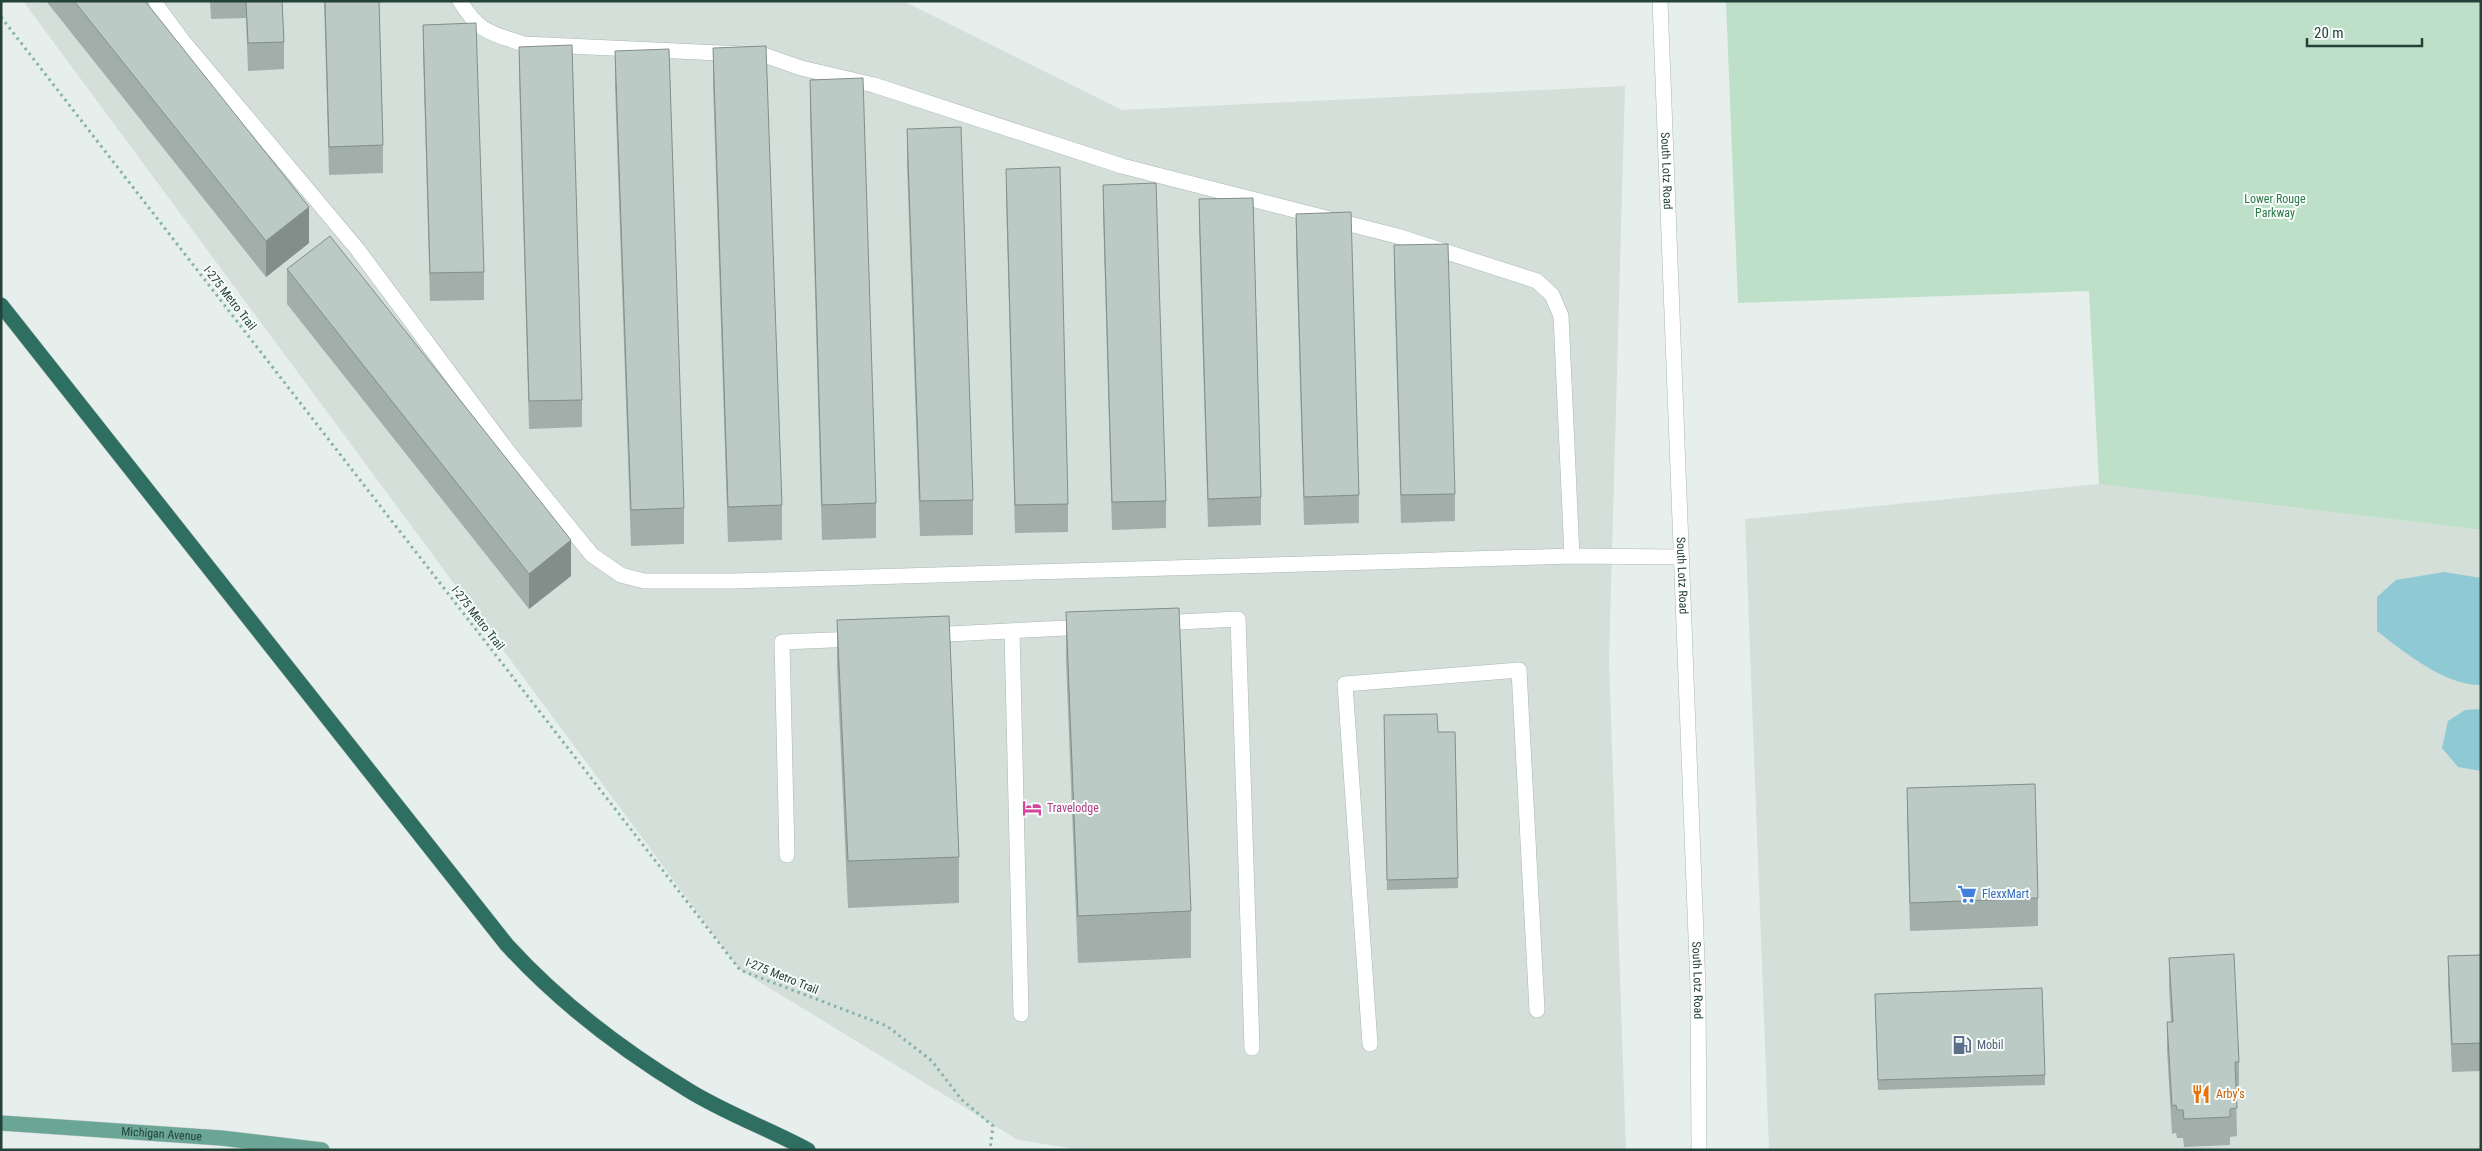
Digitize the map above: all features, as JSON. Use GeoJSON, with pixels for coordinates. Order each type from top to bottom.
{"type":"FeatureCollection","features":[{"type":"Feature","properties":{"kind":"highway"},"geometry":{"type":"LineString","coordinates":[[1,305],[507,945],[532,972],[590,1023],[689,1091],[808,1150]]}},
{"type":"Feature","properties":{"kind":"main road","name":"Michigan Avenue"},"geometry":{"type":"LineString","coordinates":[[1,1123],[221,1138],[322,1150]]}},
{"type":"Feature","properties":{"kind":"street"},"geometry":{"type":"LineString","coordinates":[[156,1],[157,6],[184,41],[358,250],[510,454],[586,548],[592,555],[621,575],[644,581],[734,581],[1572,556],[1681,557]]}},
{"type":"Feature","properties":{"kind":"street"},"geometry":{"type":"LineString","coordinates":[[460,1],[472,21],[490,32],[524,44],[764,55],[801,68],[874,85],[1122,166],[1397,236],[1537,281],[1552,295],[1561,316],[1572,556]]}},
{"type":"Feature","properties":{"kind":"street","name":"South Lotz Road"},"geometry":{"type":"LineString","coordinates":[[1660,1],[1698,988],[1699,1150]]}},
{"type":"Feature","properties":{"kind":"street"},"geometry":{"type":"LineString","coordinates":[[1140,624],[1238,619],[1252,1048]]}},
{"type":"Feature","properties":{"kind":"street"},"geometry":{"type":"LineString","coordinates":[[916,636],[1101,626]]}},
{"type":"Feature","properties":{"kind":"street"},"geometry":{"type":"LineString","coordinates":[[1012,631],[1021,1014]]}},
{"type":"Feature","properties":{"kind":"street"},"geometry":{"type":"LineString","coordinates":[[787,854],[782,642],[868,638]]}},
{"type":"Feature","properties":{"kind":"street"},"geometry":{"type":"LineString","coordinates":[[1370,1044],[1345,684],[1519,670],[1537,1010]]}},
{"type":"Feature","properties":{"kind":"path","name":"I-275 Metro Trail"},"geometry":{"type":"LineString","coordinates":[[1,17],[740,970],[886,1026],[932,1061],[961,1099],[993,1126],[990,1150]]}},
{"type":"Feature","properties":{"kind":"shaded area"},"geometry":{"type":"Polygon","coordinates":[[[23,1],[903,1],[1122,110],[1625,86],[1609,660],[1626,1150],[1083,1150],[1018,1140],[740,970],[23,1]]]}},
{"type":"Feature","properties":{"kind":"shaded area"},"geometry":{"type":"Polygon","coordinates":[[[2099,484],[2481,530],[2481,1150],[1769,1150],[1745,519],[2099,484]]]}},
{"type":"Feature","properties":{"kind":"green space","name":"Lower Rouge Parkway"},"geometry":{"type":"Polygon","coordinates":[[[1726,1],[2481,1],[2481,530],[2099,484],[2089,291],[1738,303],[1726,1]]]}},
{"type":"Feature","properties":{"kind":"water"},"geometry":{"type":"Polygon","coordinates":[[[2444,572],[2481,578],[2481,685],[2468,684],[2440,674],[2413,658],[2377,631],[2377,597],[2396,580],[2444,572]]]}},
{"type":"Feature","properties":{"kind":"water"},"geometry":{"type":"Polygon","coordinates":[[[2481,709],[2481,771],[2458,767],[2442,748],[2448,721],[2465,710],[2481,709]]]}},
{"type":"Feature","properties":{"kind":"building"},"geometry":{"type":"Polygon","coordinates":[[[74,1],[145,1],[309,207],[266,241],[74,1]]]}},
{"type":"Feature","properties":{"kind":"building"},"geometry":{"type":"Polygon","coordinates":[[[246,1],[282,1],[284,42],[248,43],[246,1]]]}},
{"type":"Feature","properties":{"kind":"building"},"geometry":{"type":"Polygon","coordinates":[[[325,1],[379,1],[383,145],[329,147],[325,1]]]}},
{"type":"Feature","properties":{"kind":"building"},"geometry":{"type":"Polygon","coordinates":[[[476,23],[484,272],[430,273],[423,25],[476,23]]]}},
{"type":"Feature","properties":{"kind":"building"},"geometry":{"type":"Polygon","coordinates":[[[572,45],[582,400],[529,401],[519,47],[572,45]]]}},
{"type":"Feature","properties":{"kind":"building"},"geometry":{"type":"Polygon","coordinates":[[[766,46],[782,505],[728,507],[713,48],[766,46]]]}},
{"type":"Feature","properties":{"kind":"building"},"geometry":{"type":"Polygon","coordinates":[[[669,49],[684,508],[631,510],[615,51],[669,49]]]}},
{"type":"Feature","properties":{"kind":"building"},"geometry":{"type":"Polygon","coordinates":[[[863,78],[876,503],[822,505],[810,80],[863,78]]]}},
{"type":"Feature","properties":{"kind":"building"},"geometry":{"type":"Polygon","coordinates":[[[961,127],[973,500],[920,501],[907,129],[961,127]]]}},
{"type":"Feature","properties":{"kind":"building"},"geometry":{"type":"Polygon","coordinates":[[[1060,167],[1068,504],[1015,505],[1006,169],[1060,167]]]}},
{"type":"Feature","properties":{"kind":"building"},"geometry":{"type":"Polygon","coordinates":[[[1156,183],[1166,501],[1112,502],[1103,185],[1156,183]]]}},
{"type":"Feature","properties":{"kind":"building"},"geometry":{"type":"Polygon","coordinates":[[[1253,198],[1261,497],[1208,499],[1199,199],[1253,198]]]}},
{"type":"Feature","properties":{"kind":"building"},"geometry":{"type":"Polygon","coordinates":[[[1351,212],[1359,495],[1304,497],[1296,214],[1351,212]]]}},
{"type":"Feature","properties":{"kind":"building"},"geometry":{"type":"Polygon","coordinates":[[[330,236],[571,540],[529,574],[287,269],[330,236]]]}},
{"type":"Feature","properties":{"kind":"building"},"geometry":{"type":"Polygon","coordinates":[[[1448,244],[1455,494],[1401,495],[1394,245],[1448,244]]]}},
{"type":"Feature","properties":{"kind":"building"},"geometry":{"type":"Polygon","coordinates":[[[1179,608],[1191,911],[1078,916],[1066,612],[1179,608]]]}},
{"type":"Feature","properties":{"kind":"building"},"geometry":{"type":"Polygon","coordinates":[[[949,616],[959,857],[848,861],[837,620],[949,616]]]}},
{"type":"Feature","properties":{"kind":"building"},"geometry":{"type":"Polygon","coordinates":[[[1437,714],[1438,732],[1455,732],[1458,878],[1387,880],[1384,715],[1437,714]]]}},
{"type":"Feature","properties":{"kind":"building"},"geometry":{"type":"Polygon","coordinates":[[[2035,784],[2038,898],[1910,903],[1907,788],[2035,784]]]}},
{"type":"Feature","properties":{"kind":"building"},"geometry":{"type":"Polygon","coordinates":[[[2234,954],[2239,1062],[2235,1062],[2237,1108],[2230,1109],[2230,1117],[2184,1119],[2183,1110],[2177,1110],[2176,1105],[2172,1106],[2167,1022],[2173,1022],[2169,958],[2234,954]]]}},
{"type":"Feature","properties":{"kind":"building"},"geometry":{"type":"Polygon","coordinates":[[[2481,955],[2481,1043],[2452,1044],[2448,956],[2481,955]]]}},
{"type":"Feature","properties":{"kind":"building"},"geometry":{"type":"Polygon","coordinates":[[[2042,988],[2045,1075],[1878,1080],[1875,994],[2042,988]]]}},
{"type":"Feature","properties":{"kind":"place","name":"Travelodge"},"geometry":{"type":"Point","coordinates":[1032,808]}},
{"type":"Feature","properties":{"kind":"place","name":"FlexxMart"},"geometry":{"type":"Point","coordinates":[1967,894]}},
{"type":"Feature","properties":{"kind":"place","name":"Mobil"},"geometry":{"type":"Point","coordinates":[1962,1045]}},
{"type":"Feature","properties":{"kind":"place","name":"Arby's"},"geometry":{"type":"Point","coordinates":[2201,1094]}}]}
